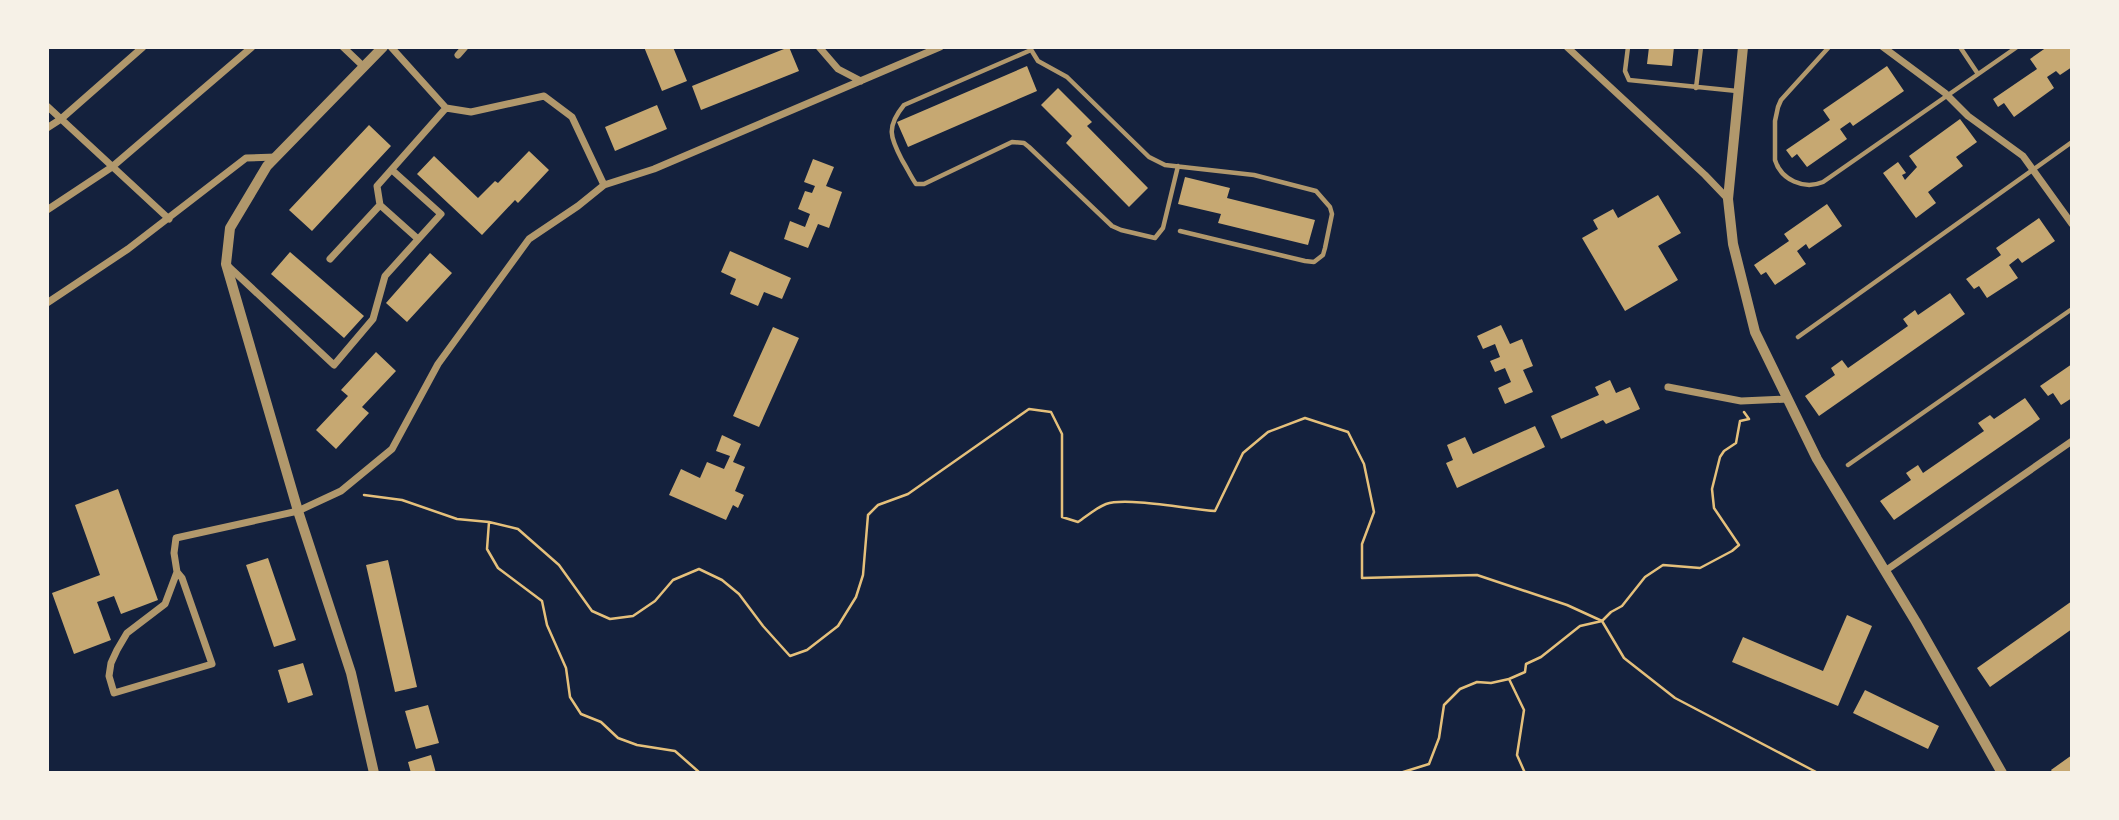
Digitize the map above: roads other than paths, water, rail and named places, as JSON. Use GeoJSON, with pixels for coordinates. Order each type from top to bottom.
{"type":"FeatureCollection","features":[{"type":"Feature","properties":{"kind":"street"},"geometry":{"type":"LineString","coordinates":[[47,128],[61,119],[143,47]]}},
{"type":"Feature","properties":{"kind":"street"},"geometry":{"type":"LineString","coordinates":[[47,210],[112,167],[252,47]]}},
{"type":"Feature","properties":{"kind":"street"},"geometry":{"type":"LineString","coordinates":[[343,47],[364,67]]}},
{"type":"Feature","properties":{"kind":"street"},"geometry":{"type":"LineString","coordinates":[[374,773],[351,673],[298,511],[226,264],[230,228],[267,166],[383,47]]}},
{"type":"Feature","properties":{"kind":"street"},"geometry":{"type":"LineString","coordinates":[[391,47],[446,108],[471,112],[544,96],[572,117],[604,185]]}},
{"type":"Feature","properties":{"kind":"street"},"geometry":{"type":"LineString","coordinates":[[458,55],[466,47]]}},
{"type":"Feature","properties":{"kind":"street"},"geometry":{"type":"LineString","coordinates":[[819,47],[838,69],[862,81]]}},
{"type":"Feature","properties":{"kind":"street"},"geometry":{"type":"LineString","coordinates":[[177,572],[182,578],[212,664],[114,694],[108,677],[111,663],[127,633],[165,604],[177,572],[174,553],[176,538],[298,511],[341,491],[392,449],[438,364],[529,239],[604,185],[654,169],[940,47]]}},
{"type":"Feature","properties":{"kind":"street"},"geometry":{"type":"LineString","coordinates":[[1567,47],[1728,199]]}},
{"type":"Feature","properties":{"kind":"street"},"geometry":{"type":"LineString","coordinates":[[1743,47],[1728,199],[1733,244],[1755,332],[1817,459],[2002,773]]}},
{"type":"Feature","properties":{"kind":"street"},"geometry":{"type":"LineString","coordinates":[[1883,47],[1948,96],[1968,116],[2023,156],[2072,224]]}},
{"type":"Feature","properties":{"kind":"street"},"geometry":{"type":"LineString","coordinates":[[47,106],[169,219]]}},
{"type":"Feature","properties":{"kind":"street"},"geometry":{"type":"LineString","coordinates":[[418,239],[380,205],[377,186],[446,108]]}},
{"type":"Feature","properties":{"kind":"street"},"geometry":{"type":"LineString","coordinates":[[47,303],[169,219],[246,159],[276,157]]}},
{"type":"Feature","properties":{"kind":"street"},"geometry":{"type":"LineString","coordinates":[[226,264],[334,365],[373,319],[385,276],[441,214],[392,170]]}},
{"type":"Feature","properties":{"kind":"street"},"geometry":{"type":"LineString","coordinates":[[330,259],[380,205]]}},
{"type":"Feature","properties":{"kind":"street"},"geometry":{"type":"LineString","coordinates":[[1668,387],[1741,401],[1788,399]]}},
{"type":"Feature","properties":{"kind":"street"},"geometry":{"type":"LineString","coordinates":[[1885,571],[2072,441]]}},
{"type":"Feature","properties":{"kind":"lane"},"geometry":{"type":"LineString","coordinates":[[1628,47],[1625,71],[1629,80],[1738,91]]}},
{"type":"Feature","properties":{"kind":"lane"},"geometry":{"type":"LineString","coordinates":[[1696,88],[1701,47]]}},
{"type":"Feature","properties":{"kind":"lane"},"geometry":{"type":"LineString","coordinates":[[1829,47],[1781,100],[1776,114],[1777,167],[1800,185],[1823,182],[1948,96],[2009,49],[2017,47]]}},
{"type":"Feature","properties":{"kind":"lane"},"geometry":{"type":"LineString","coordinates":[[1960,47],[1978,74]]}},
{"type":"Feature","properties":{"kind":"lane"},"geometry":{"type":"LineString","coordinates":[[1178,166],[1163,228],[1158,236],[1150,238],[1112,226],[1029,147],[1018,141],[924,184],[916,184],[891,140],[891,128],[901,108],[909,101],[1030,49],[1038,61],[1067,77],[1149,157],[1166,165],[1178,166],[1254,176],[1311,189],[1323,198],[1332,214],[1323,255],[1314,262],[1180,231]]}},
{"type":"Feature","properties":{"kind":"lane"},"geometry":{"type":"LineString","coordinates":[[1798,337],[2072,142]]}},
{"type":"Feature","properties":{"kind":"lane"},"geometry":{"type":"LineString","coordinates":[[1848,465],[2072,309]]}}]}
